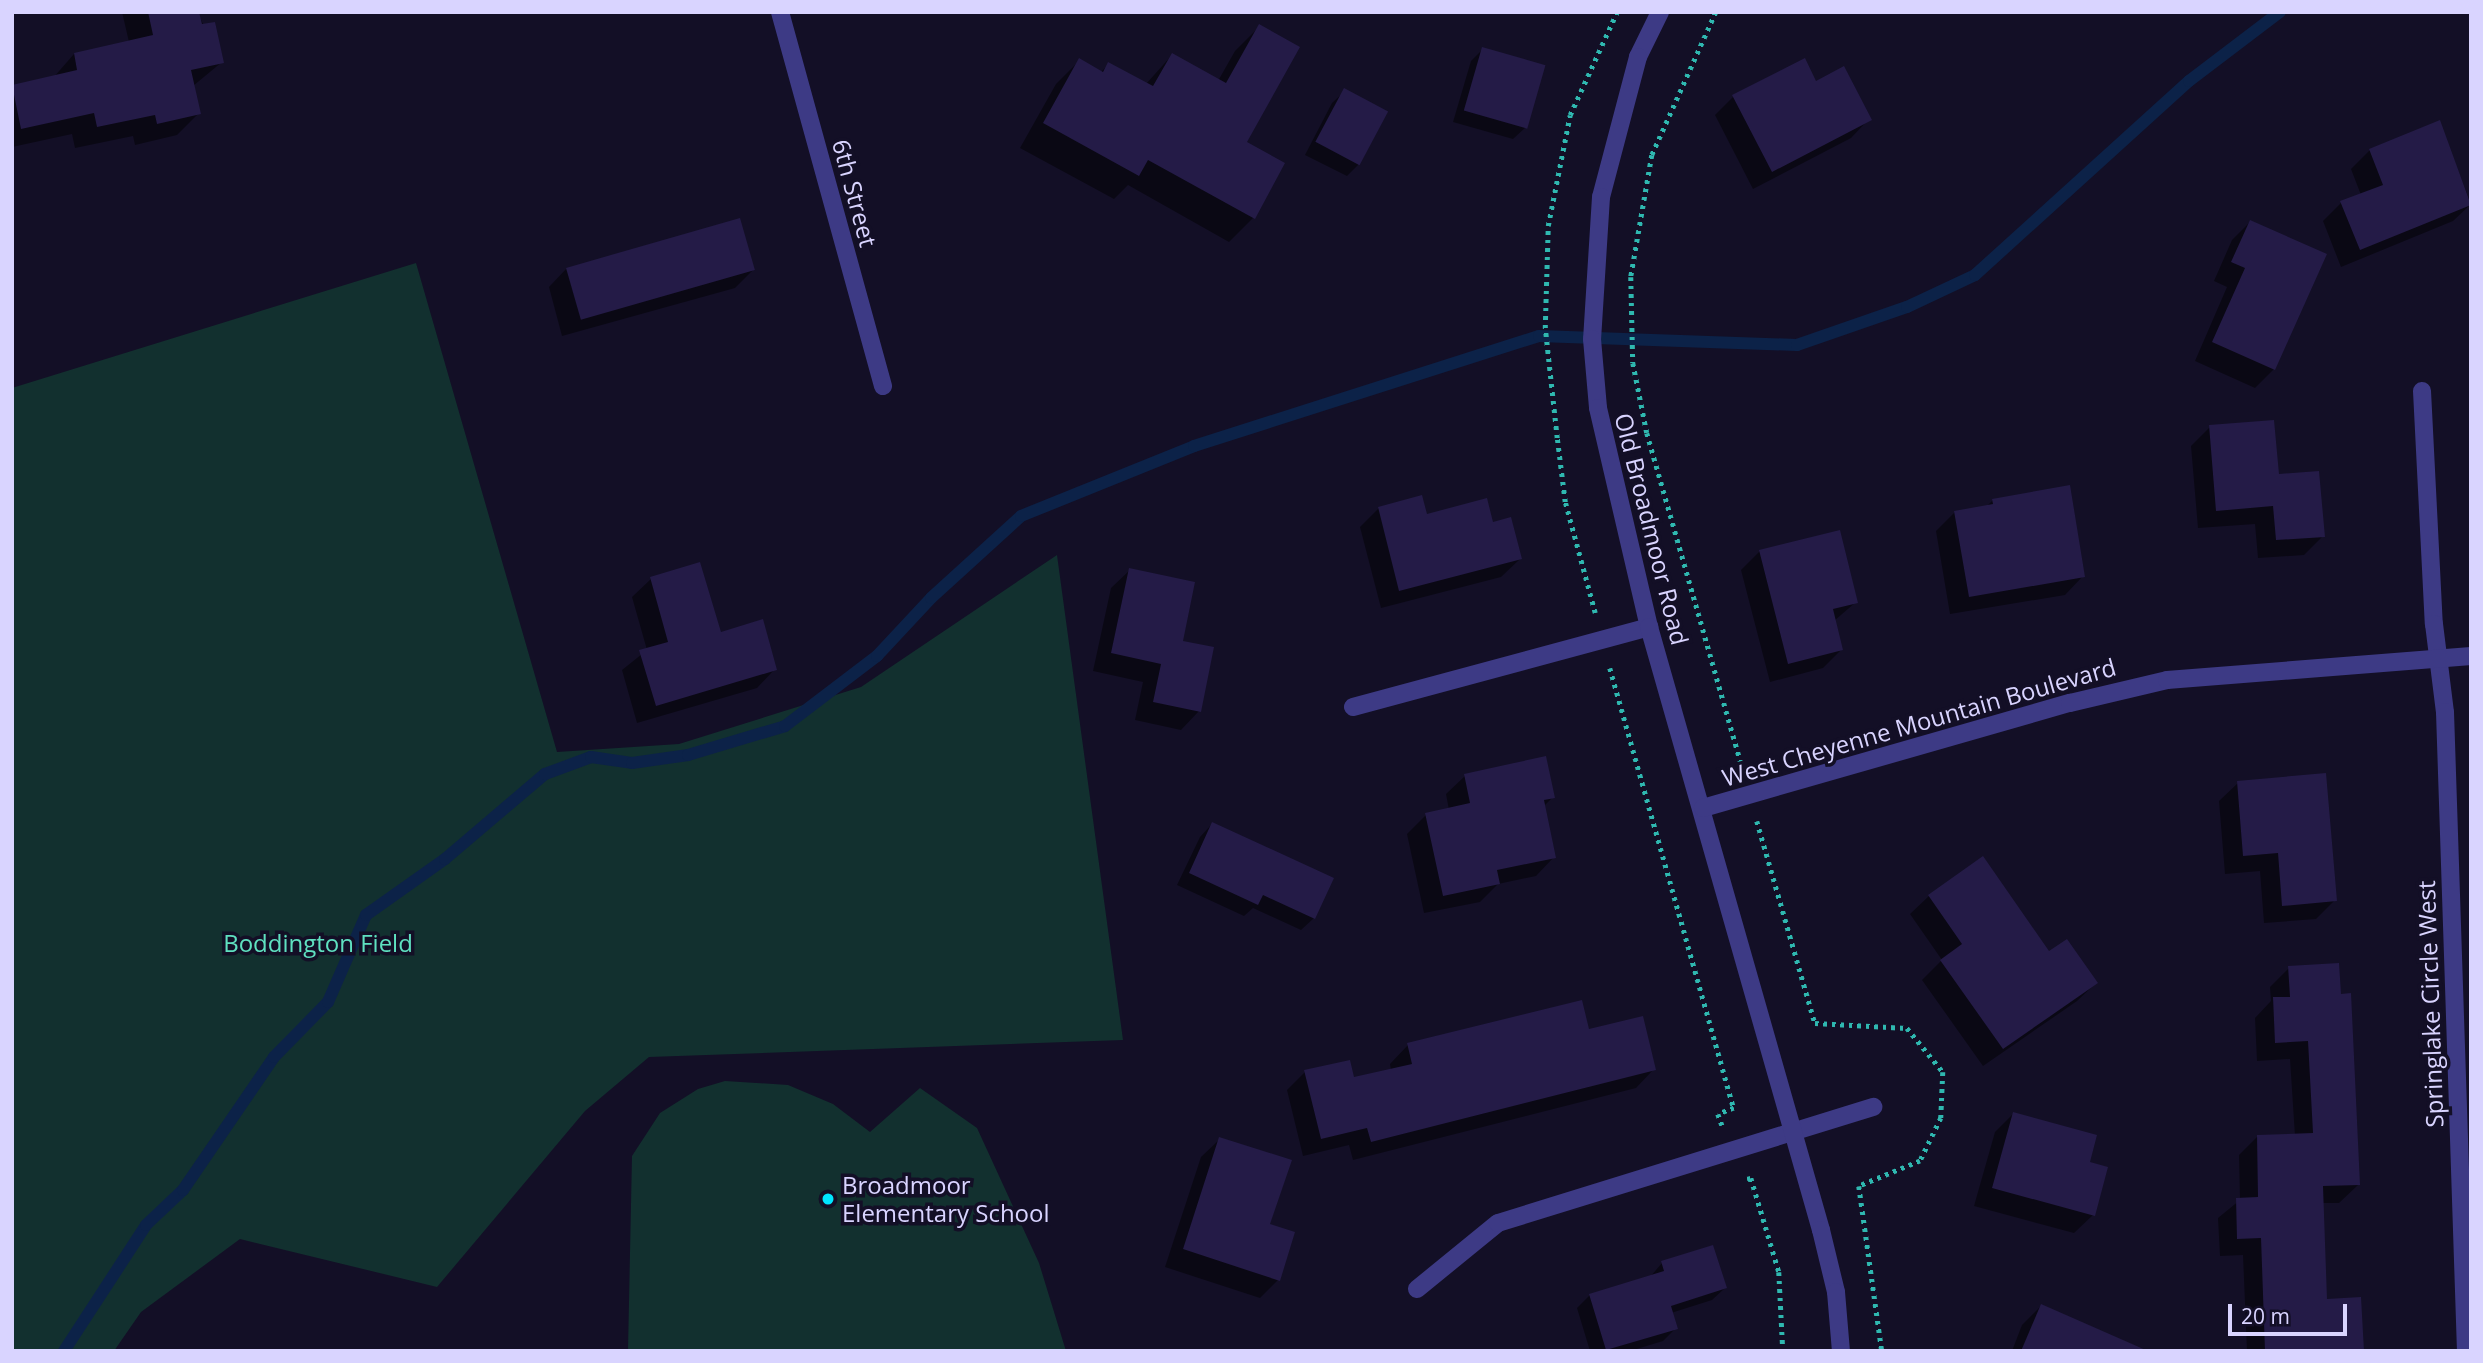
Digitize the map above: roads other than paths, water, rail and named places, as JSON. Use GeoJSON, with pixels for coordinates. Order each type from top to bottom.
{"type":"FeatureCollection","features":[{"type":"Feature","properties":{"kind":"street","name":"6th Street"},"geometry":{"type":"LineString","coordinates":[[780,12],[883,386]]}},
{"type":"Feature","properties":{"kind":"street","name":"Old Broadmoor Road"},"geometry":{"type":"LineString","coordinates":[[1660,12],[1638,57],[1617,124],[1601,197],[1592,339],[1598,408],[1648,627],[1703,808]]}},
{"type":"Feature","properties":{"kind":"street"},"geometry":{"type":"LineString","coordinates":[[2422,391],[2438,657]]}},
{"type":"Feature","properties":{"kind":"street"},"geometry":{"type":"LineString","coordinates":[[1353,707],[1648,627]]}},
{"type":"Feature","properties":{"kind":"street","name":"West Cheyenne Mountain Boulevard"},"geometry":{"type":"LineString","coordinates":[[1841,1351],[1836,1292],[1794,1129],[1703,808],[2156,682],[2231,672],[2471,656]]}},
{"type":"Feature","properties":{"kind":"street","name":"Springlake Circle West"},"geometry":{"type":"LineString","coordinates":[[2438,657],[2445,712],[2466,1351]]}},
{"type":"Feature","properties":{"kind":"street"},"geometry":{"type":"LineString","coordinates":[[1418,1289],[1498,1223],[1794,1129],[1873,1107]]}},
{"type":"Feature","properties":{"kind":"waterway"},"geometry":{"type":"LineString","coordinates":[[64,1351],[146,1225],[183,1190],[274,1057],[328,1002],[366,915],[445,859],[545,774],[591,757],[632,763],[688,755],[785,726],[877,656],[931,598],[1021,516],[1194,446],[1539,336],[1797,345],[1907,307],[1975,275],[2189,81],[2280,12]]}},
{"type":"Feature","properties":{"kind":"place","name":"Broadmoor Elementary School"},"geometry":{"type":"Point","coordinates":[828,1199]}},
{"type":"Feature","properties":{"kind":"park label","name":"Boddington Field"},"geometry":{"type":"Point","coordinates":[318,943]}}]}
